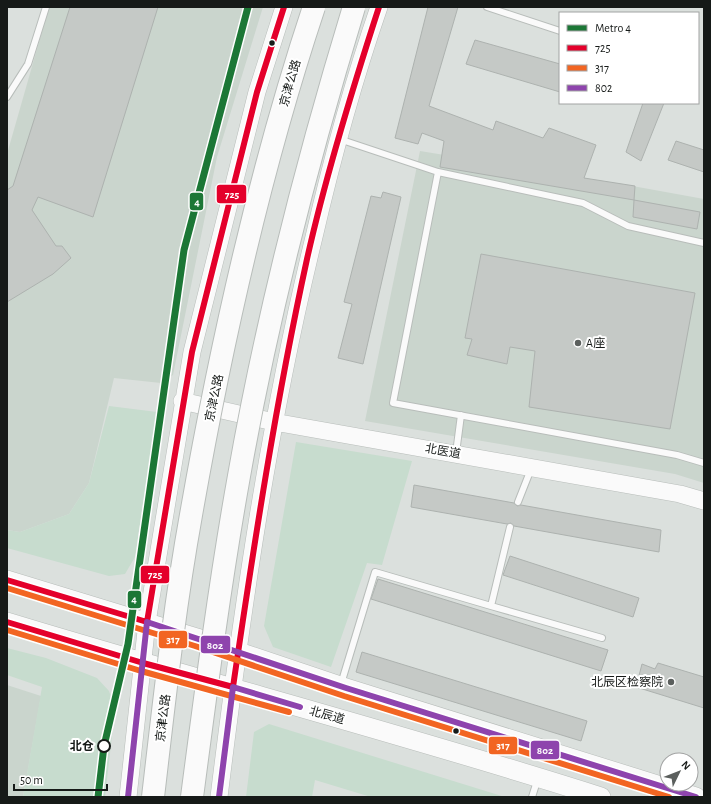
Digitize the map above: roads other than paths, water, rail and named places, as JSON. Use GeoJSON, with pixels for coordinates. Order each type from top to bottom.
{"type":"FeatureCollection","features":[{"type":"Feature","properties":{"kind":"highway","name":"京津公路"},"geometry":{"type":"LineString","coordinates":[[153,797],[183,566],[192,508],[217,383],[241,274],[273,142],[314,7]]}},
{"type":"Feature","properties":{"kind":"highway"},"geometry":{"type":"LineString","coordinates":[[192,797],[209,661],[223,571],[256,386],[285,255],[326,100],[354,7]]}},
{"type":"Feature","properties":{"kind":"main road"},"geometry":{"type":"LineString","coordinates":[[128,797],[148,622],[182,401],[192,352],[257,92],[284,7]]}},
{"type":"Feature","properties":{"kind":"main road"},"geometry":{"type":"LineString","coordinates":[[219,797],[238,652],[274,422],[300,295],[338,139],[358,67],[379,7]]}},
{"type":"Feature","properties":{"kind":"main road","name":"北医道"},"geometry":{"type":"LineString","coordinates":[[182,401],[274,422],[456,453],[680,494],[704,501]]}},
{"type":"Feature","properties":{"kind":"main road"},"geometry":{"type":"LineString","coordinates":[[7,580],[148,622],[340,686],[696,797]]}},
{"type":"Feature","properties":{"kind":"main road","name":"北辰道"},"geometry":{"type":"LineString","coordinates":[[7,622],[143,663],[233,687],[601,797]]}},
{"type":"Feature","properties":{"kind":"lane"},"geometry":{"type":"LineString","coordinates":[[7,96],[28,64],[46,7]]}},
{"type":"Feature","properties":{"kind":"lane"},"geometry":{"type":"LineString","coordinates":[[487,7],[559,32]]}},
{"type":"Feature","properties":{"kind":"lane"},"geometry":{"type":"LineString","coordinates":[[338,139],[438,172],[583,203],[628,226],[704,243]]}},
{"type":"Feature","properties":{"kind":"lane"},"geometry":{"type":"LineString","coordinates":[[438,172],[393,403],[677,455],[704,463]]}},
{"type":"Feature","properties":{"kind":"lane"},"geometry":{"type":"LineString","coordinates":[[456,453],[461,416]]}},
{"type":"Feature","properties":{"kind":"lane"},"geometry":{"type":"LineString","coordinates":[[518,502],[532,467]]}},
{"type":"Feature","properties":{"kind":"lane"},"geometry":{"type":"LineString","coordinates":[[491,606],[510,527]]}},
{"type":"Feature","properties":{"kind":"lane"},"geometry":{"type":"LineString","coordinates":[[340,686],[375,572],[602,638]]}},
{"type":"Feature","properties":{"kind":"lane"},"geometry":{"type":"LineString","coordinates":[[532,797],[538,777]]}},
{"type":"Feature","properties":{"kind":"metro line","name":"4"},"geometry":{"type":"LineString","coordinates":[[98,797],[104,746],[128,644],[184,250],[248,7]]}},
{"type":"Feature","properties":{"kind":"place","name":"A座"},"geometry":{"type":"Point","coordinates":[578,343]}},
{"type":"Feature","properties":{"kind":"place","name":"北辰区检察院"},"geometry":{"type":"Point","coordinates":[671,682]}},
{"type":"Feature","properties":{"kind":"place","name":"北仓"},"geometry":{"type":"Point","coordinates":[104,746]}}]}
